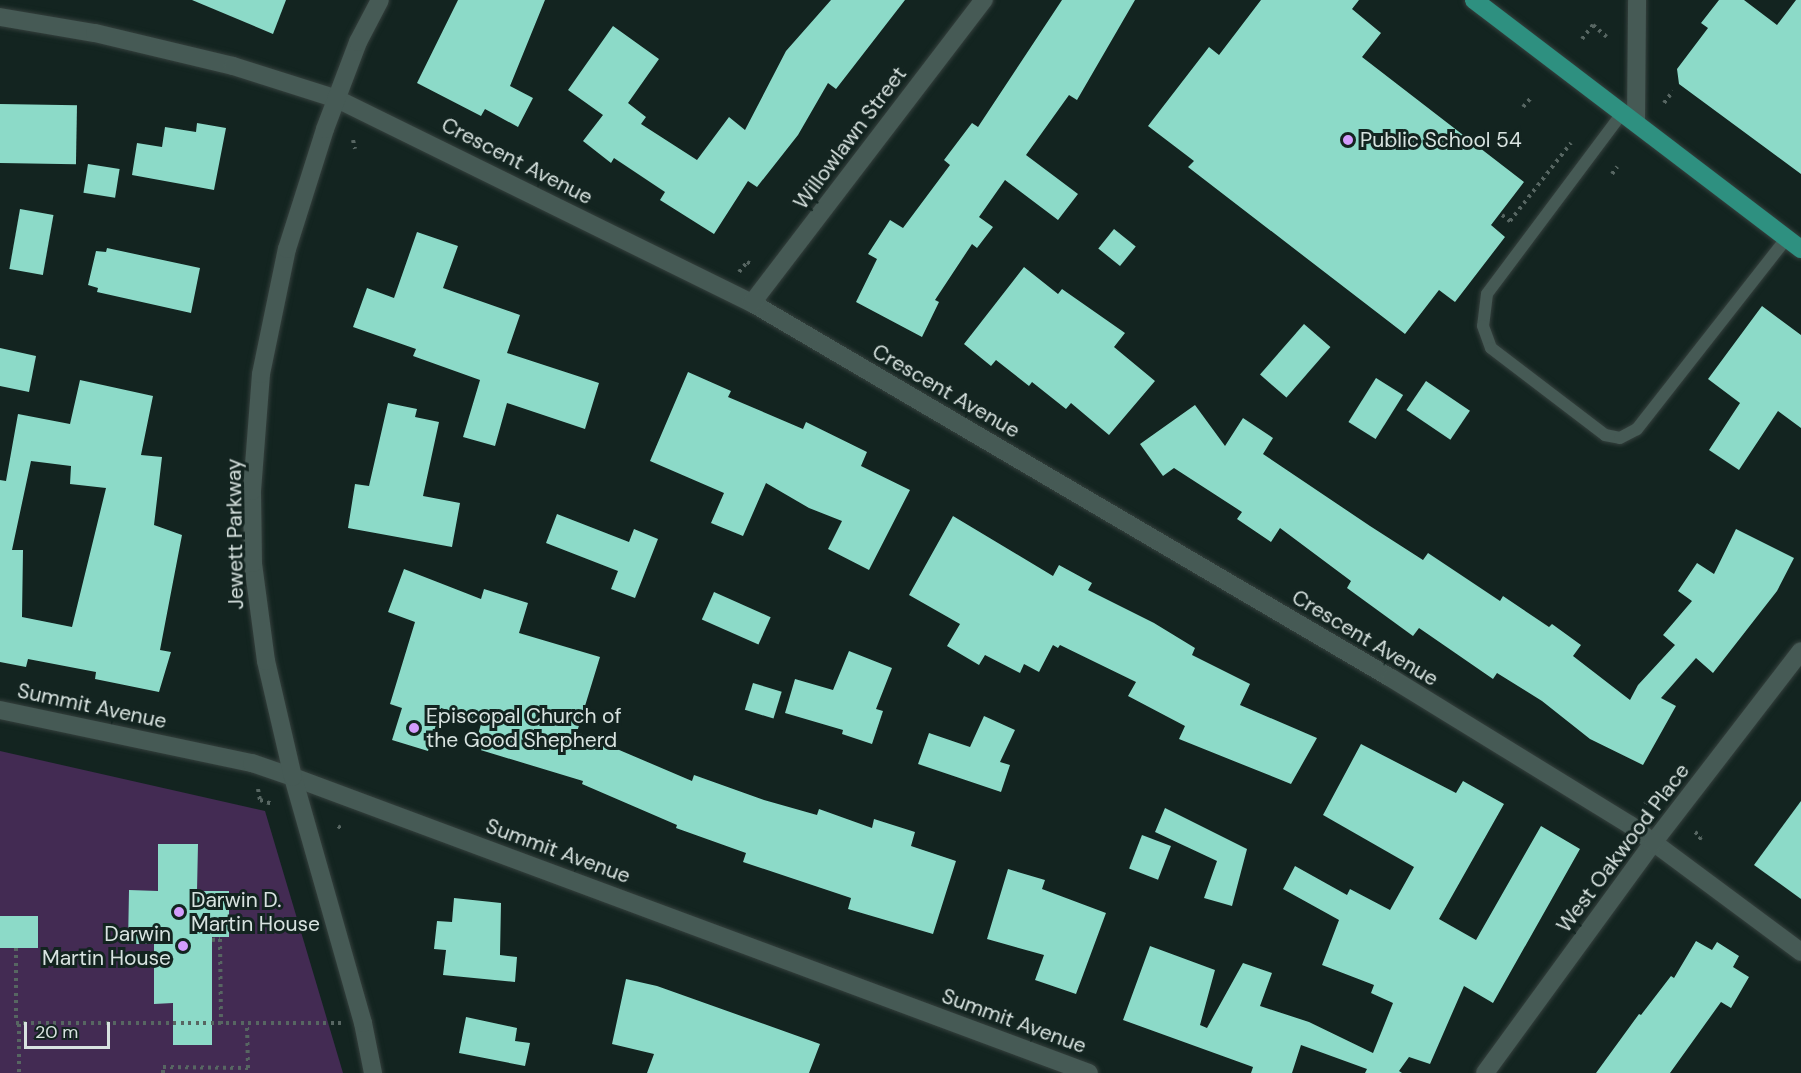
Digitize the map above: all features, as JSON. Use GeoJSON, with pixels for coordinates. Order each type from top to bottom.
{"type":"FeatureCollection","features":[{"type":"Feature","properties":{"kind":"main road"},"geometry":{"type":"LineString","coordinates":[[1474,0],[1630,116],[1794,243]]}},
{"type":"Feature","properties":{"kind":"street","name":"Jewett Parkway"},"geometry":{"type":"LineString","coordinates":[[373,1073],[363,1023],[294,777],[266,661],[257,606],[252,491],[261,374],[280,283],[306,180],[358,42],[380,0]]}},
{"type":"Feature","properties":{"kind":"street","name":"Willowlawn Street"},"geometry":{"type":"LineString","coordinates":[[752,303],[984,0]]}},
{"type":"Feature","properties":{"kind":"street"},"geometry":{"type":"LineString","coordinates":[[1630,116],[1637,0]]}},
{"type":"Feature","properties":{"kind":"street","name":"Crescent Avenue"},"geometry":{"type":"LineString","coordinates":[[0,17],[95,33],[233,66],[337,99],[752,303],[1391,678],[1630,825],[1801,952]]}},
{"type":"Feature","properties":{"kind":"street","name":"West Oakwood Place"},"geometry":{"type":"LineString","coordinates":[[1485,1073],[1653,843],[1801,651]]}},
{"type":"Feature","properties":{"kind":"street","name":"Summit Avenue"},"geometry":{"type":"LineString","coordinates":[[0,710],[252,763],[1089,1073]]}},
{"type":"Feature","properties":{"kind":"lane"},"geometry":{"type":"LineString","coordinates":[[1630,116],[1487,294],[1484,326],[1491,348],[1605,435],[1620,438],[1637,429],[1794,243]]}},
{"type":"Feature","properties":{"kind":"path"},"geometry":{"type":"LineString","coordinates":[[1582,39],[1593,25],[1607,37]]}},
{"type":"Feature","properties":{"kind":"path"},"geometry":{"type":"LineString","coordinates":[[1664,103],[1672,92]]}},
{"type":"Feature","properties":{"kind":"path"},"geometry":{"type":"LineString","coordinates":[[1523,107],[1530,99]]}},
{"type":"Feature","properties":{"kind":"path"},"geometry":{"type":"LineString","coordinates":[[353,141],[355,149]]}},
{"type":"Feature","properties":{"kind":"path"},"geometry":{"type":"LineString","coordinates":[[1510,221],[1571,143]]}},
{"type":"Feature","properties":{"kind":"path"},"geometry":{"type":"LineString","coordinates":[[1612,174],[1617,166]]}},
{"type":"Feature","properties":{"kind":"path"},"geometry":{"type":"LineString","coordinates":[[1502,215],[1516,225]]}},
{"type":"Feature","properties":{"kind":"path"},"geometry":{"type":"LineString","coordinates":[[740,271],[747,262]]}},
{"type":"Feature","properties":{"kind":"path"},"geometry":{"type":"LineString","coordinates":[[258,789],[260,800],[272,804]]}},
{"type":"Feature","properties":{"kind":"path"},"geometry":{"type":"LineString","coordinates":[[1645,804],[1650,798]]}},
{"type":"Feature","properties":{"kind":"path"},"geometry":{"type":"LineString","coordinates":[[338,826],[343,830]]}},
{"type":"Feature","properties":{"kind":"path"},"geometry":{"type":"LineString","coordinates":[[1695,832],[1701,837],[1697,843]]}},
{"type":"Feature","properties":{"kind":"path"},"geometry":{"type":"LineString","coordinates":[[212,940],[219,939],[221,1024]]}},
{"type":"Feature","properties":{"kind":"path"},"geometry":{"type":"LineString","coordinates":[[16,948],[19,1073]]}},
{"type":"Feature","properties":{"kind":"path"},"geometry":{"type":"LineString","coordinates":[[163,1073],[163,1067],[248,1068],[247,1023]]}},
{"type":"Feature","properties":{"kind":"path"},"geometry":{"type":"LineString","coordinates":[[19,1024],[363,1023]]}},
{"type":"Feature","properties":{"kind":"shaded area"},"geometry":{"type":"Polygon","coordinates":[[[0,751],[265,811],[343,1073],[0,1073],[0,751]]]}},
{"type":"Feature","properties":{"kind":"building"},"geometry":{"type":"Polygon","coordinates":[[[192,0],[286,0],[273,34],[192,0]]]}},
{"type":"Feature","properties":{"kind":"building"},"geometry":{"type":"Polygon","coordinates":[[[458,0],[545,0],[510,86],[533,98],[518,127],[485,109],[481,116],[417,83],[458,0]]]}},
{"type":"Feature","properties":{"kind":"building"},"geometry":{"type":"Polygon","coordinates":[[[831,0],[905,0],[836,89],[828,83],[798,135],[757,187],[748,181],[714,234],[660,200],[665,192],[614,158],[611,163],[583,141],[603,115],[568,90],[613,26],[659,59],[628,103],[646,117],[641,124],[697,160],[729,117],[745,130],[786,51],[831,0]]]}},
{"type":"Feature","properties":{"kind":"building"},"geometry":{"type":"Polygon","coordinates":[[[1062,0],[1135,0],[1077,100],[1069,95],[1026,155],[1078,194],[1058,220],[1005,180],[979,217],[993,227],[977,248],[972,244],[935,300],[939,302],[922,337],[856,302],[877,259],[868,254],[890,220],[903,228],[950,165],[944,160],[972,123],[978,127],[1062,0]]]}},
{"type":"Feature","properties":{"kind":"building"},"geometry":{"type":"Polygon","coordinates":[[[1261,0],[1359,0],[1352,9],[1381,33],[1362,57],[1524,182],[1491,225],[1505,237],[1455,302],[1439,290],[1405,334],[1188,167],[1194,161],[1148,126],[1209,47],[1219,55],[1261,0]]]}},
{"type":"Feature","properties":{"kind":"building"},"geometry":{"type":"Polygon","coordinates":[[[1719,0],[1744,0],[1777,25],[1796,0],[1801,0],[1801,174],[1679,84],[1677,69],[1708,28],[1701,23],[1719,0]]]}},
{"type":"Feature","properties":{"kind":"building"},"geometry":{"type":"Polygon","coordinates":[[[0,104],[77,105],[76,164],[0,163],[0,104]]]}},
{"type":"Feature","properties":{"kind":"building"},"geometry":{"type":"Polygon","coordinates":[[[197,123],[226,128],[214,190],[132,175],[137,143],[162,147],[165,127],[196,132],[197,123]]]}},
{"type":"Feature","properties":{"kind":"building"},"geometry":{"type":"Polygon","coordinates":[[[88,164],[120,169],[115,198],[83,193],[88,164]]]}},
{"type":"Feature","properties":{"kind":"building"},"geometry":{"type":"Polygon","coordinates":[[[20,209],[53,215],[43,275],[9,269],[20,209]]]}},
{"type":"Feature","properties":{"kind":"building"},"geometry":{"type":"Polygon","coordinates":[[[1114,229],[1136,247],[1120,266],[1098,248],[1114,229]]]}},
{"type":"Feature","properties":{"kind":"building"},"geometry":{"type":"Polygon","coordinates":[[[417,232],[458,246],[443,288],[520,315],[507,353],[599,383],[585,429],[507,403],[495,446],[463,437],[480,380],[413,356],[416,349],[353,327],[367,288],[394,298],[417,232]]]}},
{"type":"Feature","properties":{"kind":"building"},"geometry":{"type":"Polygon","coordinates":[[[107,248],[200,268],[191,313],[97,292],[98,288],[88,285],[96,251],[106,252],[107,248]]]}},
{"type":"Feature","properties":{"kind":"building"},"geometry":{"type":"Polygon","coordinates":[[[1024,267],[1058,294],[1062,289],[1125,333],[1114,347],[1155,381],[1109,435],[1071,403],[1066,409],[1032,382],[1029,386],[996,360],[991,366],[964,344],[1024,267]]]}},
{"type":"Feature","properties":{"kind":"building"},"geometry":{"type":"Polygon","coordinates":[[[1762,306],[1801,335],[1801,428],[1778,411],[1739,470],[1709,450],[1740,403],[1708,379],[1762,306]]]}},
{"type":"Feature","properties":{"kind":"building"},"geometry":{"type":"Polygon","coordinates":[[[1304,324],[1330,347],[1286,398],[1260,375],[1304,324]]]}},
{"type":"Feature","properties":{"kind":"building"},"geometry":{"type":"Polygon","coordinates":[[[0,348],[36,356],[29,392],[0,386],[0,348]]]}},
{"type":"Feature","properties":{"kind":"building"},"geometry":{"type":"Polygon","coordinates":[[[688,372],[731,391],[728,397],[803,429],[806,422],[867,452],[861,466],[910,490],[869,570],[828,549],[842,521],[809,508],[766,483],[743,536],[711,523],[724,493],[650,461],[688,372]]]}},
{"type":"Feature","properties":{"kind":"building"},"geometry":{"type":"Polygon","coordinates":[[[1376,378],[1403,395],[1376,439],[1348,422],[1376,378]]]}},
{"type":"Feature","properties":{"kind":"building"},"geometry":{"type":"Polygon","coordinates":[[[80,380],[153,396],[141,455],[162,457],[154,525],[182,535],[160,650],[171,652],[159,692],[95,679],[96,672],[28,659],[26,667],[0,662],[0,480],[6,481],[18,414],[70,424],[80,380]],[[31,461],[12,550],[23,550],[22,617],[72,627],[106,488],[70,484],[71,466],[31,461]]]}},
{"type":"Feature","properties":{"kind":"building"},"geometry":{"type":"Polygon","coordinates":[[[1426,381],[1470,411],[1450,440],[1406,410],[1426,381]]]}},
{"type":"Feature","properties":{"kind":"building"},"geometry":{"type":"Polygon","coordinates":[[[388,403],[417,409],[415,417],[439,422],[423,496],[460,503],[452,547],[348,528],[355,484],[369,486],[388,403]]]}},
{"type":"Feature","properties":{"kind":"building"},"geometry":{"type":"Polygon","coordinates":[[[1195,405],[1225,446],[1243,418],[1273,438],[1263,454],[1370,526],[1423,560],[1428,553],[1500,601],[1503,596],[1549,627],[1552,624],[1581,645],[1573,656],[1630,700],[1638,685],[1675,645],[1663,635],[1692,601],[1678,591],[1697,563],[1714,574],[1736,529],[1794,558],[1777,591],[1713,673],[1696,658],[1661,698],[1676,706],[1643,765],[1590,739],[1542,701],[1497,673],[1493,679],[1419,628],[1413,636],[1347,588],[1351,581],[1280,528],[1271,542],[1237,519],[1242,512],[1174,468],[1163,476],[1140,444],[1195,405]]]}},
{"type":"Feature","properties":{"kind":"building"},"geometry":{"type":"Polygon","coordinates":[[[557,514],[629,542],[634,529],[658,539],[635,598],[611,589],[618,571],[546,543],[557,514]]]}},
{"type":"Feature","properties":{"kind":"building"},"geometry":{"type":"Polygon","coordinates":[[[953,516],[1053,576],[1059,565],[1092,583],[1088,590],[1154,623],[1195,648],[1192,655],[1250,684],[1240,705],[1317,738],[1291,784],[1179,739],[1185,726],[1128,696],[1136,682],[1060,645],[1058,648],[1053,645],[1039,672],[1024,664],[1020,673],[985,655],[979,665],[947,646],[960,624],[909,595],[953,516]]]}},
{"type":"Feature","properties":{"kind":"building"},"geometry":{"type":"Polygon","coordinates":[[[404,569],[481,599],[484,589],[528,603],[519,633],[600,657],[577,732],[692,781],[694,775],[764,800],[817,815],[819,809],[872,828],[874,819],[915,832],[911,846],[956,861],[933,934],[848,909],[851,898],[743,862],[746,853],[676,828],[677,825],[582,784],[583,781],[474,748],[482,721],[441,708],[428,751],[392,740],[402,708],[390,704],[415,622],[388,612],[404,569]]]}},
{"type":"Feature","properties":{"kind":"building"},"geometry":{"type":"Polygon","coordinates":[[[714,592],[771,617],[758,645],[702,619],[714,592]]]}},
{"type":"Feature","properties":{"kind":"building"},"geometry":{"type":"Polygon","coordinates":[[[849,651],[892,668],[876,709],[883,711],[872,744],[842,734],[843,730],[785,713],[795,679],[833,690],[849,651]]]}},
{"type":"Feature","properties":{"kind":"building"},"geometry":{"type":"Polygon","coordinates":[[[753,683],[782,692],[774,719],[745,710],[753,683]]]}},
{"type":"Feature","properties":{"kind":"building"},"geometry":{"type":"Polygon","coordinates":[[[984,716],[1015,730],[1000,762],[1010,765],[1001,792],[918,764],[929,733],[970,747],[984,716]]]}},
{"type":"Feature","properties":{"kind":"building"},"geometry":{"type":"Polygon","coordinates":[[[1361,744],[1456,793],[1463,781],[1504,804],[1439,919],[1476,940],[1541,826],[1580,849],[1493,1003],[1464,986],[1430,1064],[1409,1057],[1399,1071],[1402,1073],[1365,1073],[1367,1069],[1301,1045],[1292,1073],[1251,1073],[1253,1067],[1123,1020],[1150,946],[1215,970],[1200,1025],[1207,1028],[1243,963],[1272,973],[1260,1006],[1309,1022],[1373,1053],[1393,1003],[1371,993],[1374,985],[1322,965],[1339,920],[1283,889],[1295,866],[1347,895],[1350,889],[1390,910],[1414,867],[1323,815],[1361,744]]]}},
{"type":"Feature","properties":{"kind":"building"},"geometry":{"type":"Polygon","coordinates":[[[1801,801],[1801,899],[1754,865],[1801,801]]]}},
{"type":"Feature","properties":{"kind":"building"},"geometry":{"type":"Polygon","coordinates":[[[1165,808],[1247,849],[1232,906],[1204,898],[1217,861],[1155,832],[1165,808]]]}},
{"type":"Feature","properties":{"kind":"building"},"geometry":{"type":"Polygon","coordinates":[[[1142,835],[1171,846],[1158,880],[1129,869],[1142,835]]]}},
{"type":"Feature","properties":{"kind":"building","name":"Darwin Martin House"},"geometry":{"type":"Polygon","coordinates":[[[158,844],[198,844],[197,891],[229,891],[229,937],[212,937],[212,1045],[173,1045],[173,1003],[154,1004],[154,944],[128,944],[129,890],[158,891],[158,844]]]}},
{"type":"Feature","properties":{"kind":"building"},"geometry":{"type":"Polygon","coordinates":[[[1008,869],[1045,880],[1042,889],[1106,913],[1076,994],[1035,980],[1044,955],[987,939],[1008,869]]]}},
{"type":"Feature","properties":{"kind":"building"},"geometry":{"type":"Polygon","coordinates":[[[454,898],[501,903],[500,955],[517,957],[515,982],[443,975],[446,950],[434,949],[437,921],[452,922],[454,898]]]}},
{"type":"Feature","properties":{"kind":"building"},"geometry":{"type":"Polygon","coordinates":[[[0,916],[38,916],[38,948],[0,948],[0,916]]]}},
{"type":"Feature","properties":{"kind":"building"},"geometry":{"type":"Polygon","coordinates":[[[1696,941],[1712,950],[1717,942],[1739,956],[1733,967],[1749,977],[1731,1008],[1721,1002],[1670,1073],[1596,1073],[1639,1014],[1641,1015],[1671,976],[1674,978],[1696,941]]]}},
{"type":"Feature","properties":{"kind":"building"},"geometry":{"type":"Polygon","coordinates":[[[626,979],[657,986],[820,1044],[809,1073],[647,1073],[654,1054],[612,1044],[626,979]]]}},
{"type":"Feature","properties":{"kind":"building"},"geometry":{"type":"Polygon","coordinates":[[[466,1017],[517,1028],[515,1041],[530,1043],[525,1066],[459,1053],[466,1017]]]}},
{"type":"Feature","properties":{"kind":"place","name":"Public School 54"},"geometry":{"type":"Point","coordinates":[1348,140]}},
{"type":"Feature","properties":{"kind":"place","name":"Episcopal Church of the Good Shepherd"},"geometry":{"type":"Point","coordinates":[414,728]}},
{"type":"Feature","properties":{"kind":"place","name":"Darwin D. Martin House"},"geometry":{"type":"Point","coordinates":[179,912]}},
{"type":"Feature","properties":{"kind":"place","name":"Darwin Martin House"},"geometry":{"type":"Point","coordinates":[183,946]}}]}
